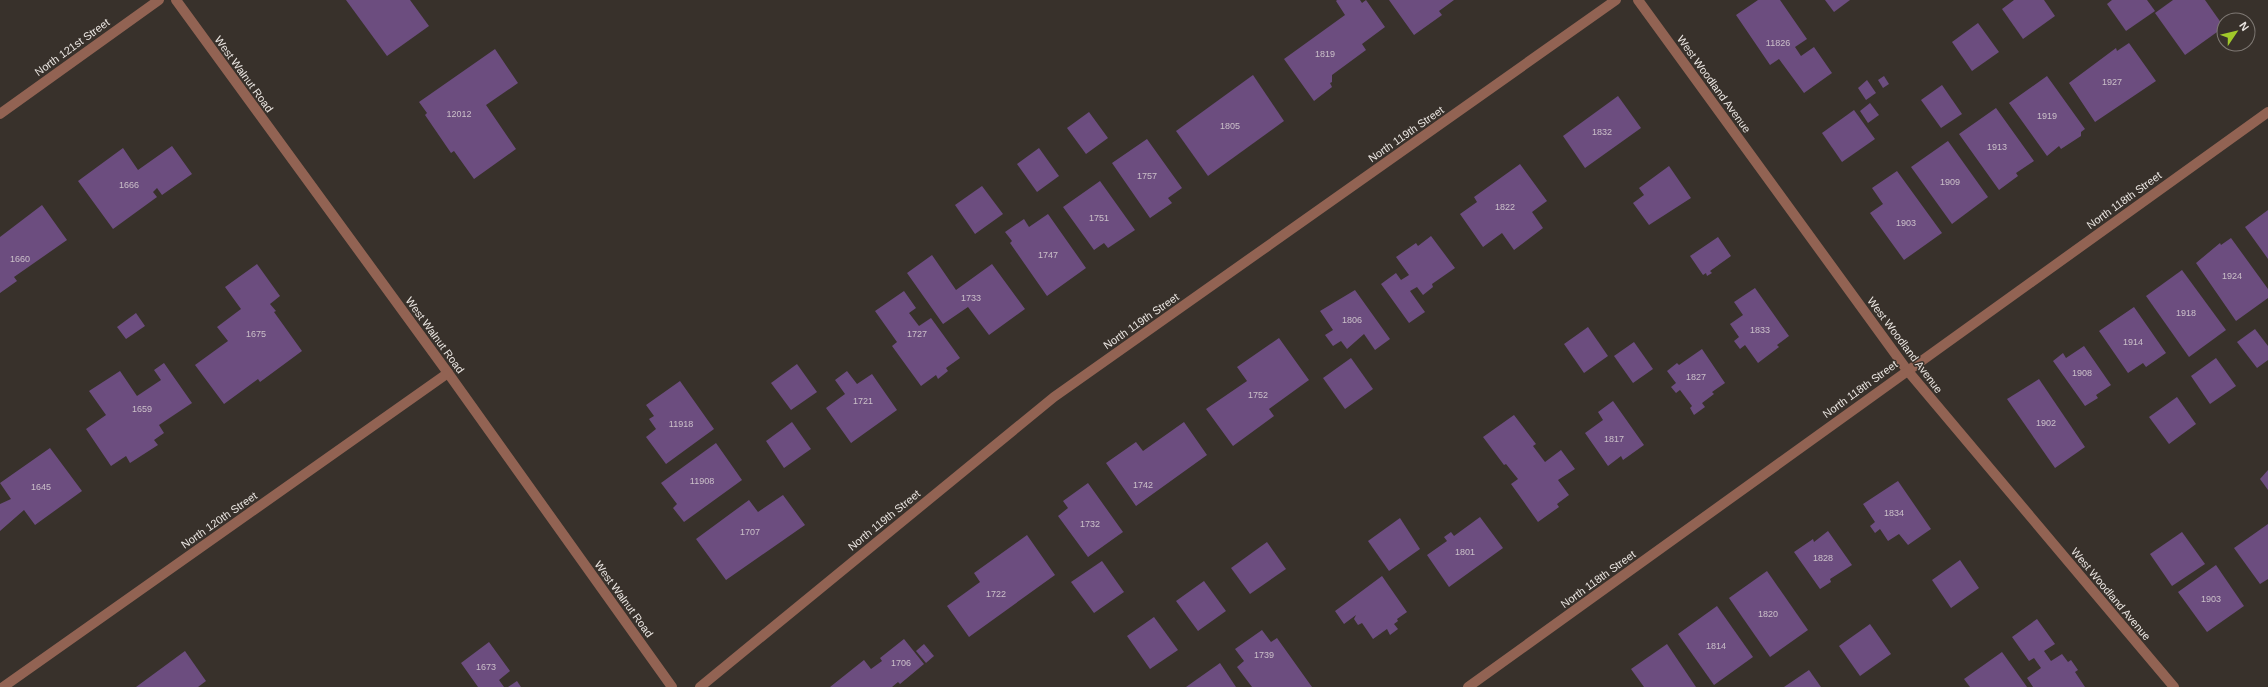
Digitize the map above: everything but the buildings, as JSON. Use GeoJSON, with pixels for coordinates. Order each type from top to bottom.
{"type":"FeatureCollection","features":[{"type":"Feature","properties":{"kind":"street","name":"North 121st Street"},"geometry":{"type":"LineString","coordinates":[[0,114],[159,0]]}},
{"type":"Feature","properties":{"kind":"street","name":"West Walnut Road"},"geometry":{"type":"LineString","coordinates":[[176,0],[448,373],[672,687]]}},
{"type":"Feature","properties":{"kind":"street","name":"North 119th Street"},"geometry":{"type":"LineString","coordinates":[[700,687],[1054,397],[1616,0]]}},
{"type":"Feature","properties":{"kind":"street","name":"West Woodland Avenue"},"geometry":{"type":"LineString","coordinates":[[1638,0],[1906,370],[2174,687]]}},
{"type":"Feature","properties":{"kind":"street","name":"North 118th Street"},"geometry":{"type":"LineString","coordinates":[[1468,687],[1906,370],[2268,112]]}},
{"type":"Feature","properties":{"kind":"street","name":"North 120th Street"},"geometry":{"type":"LineString","coordinates":[[3,687],[448,373]]}}]}
